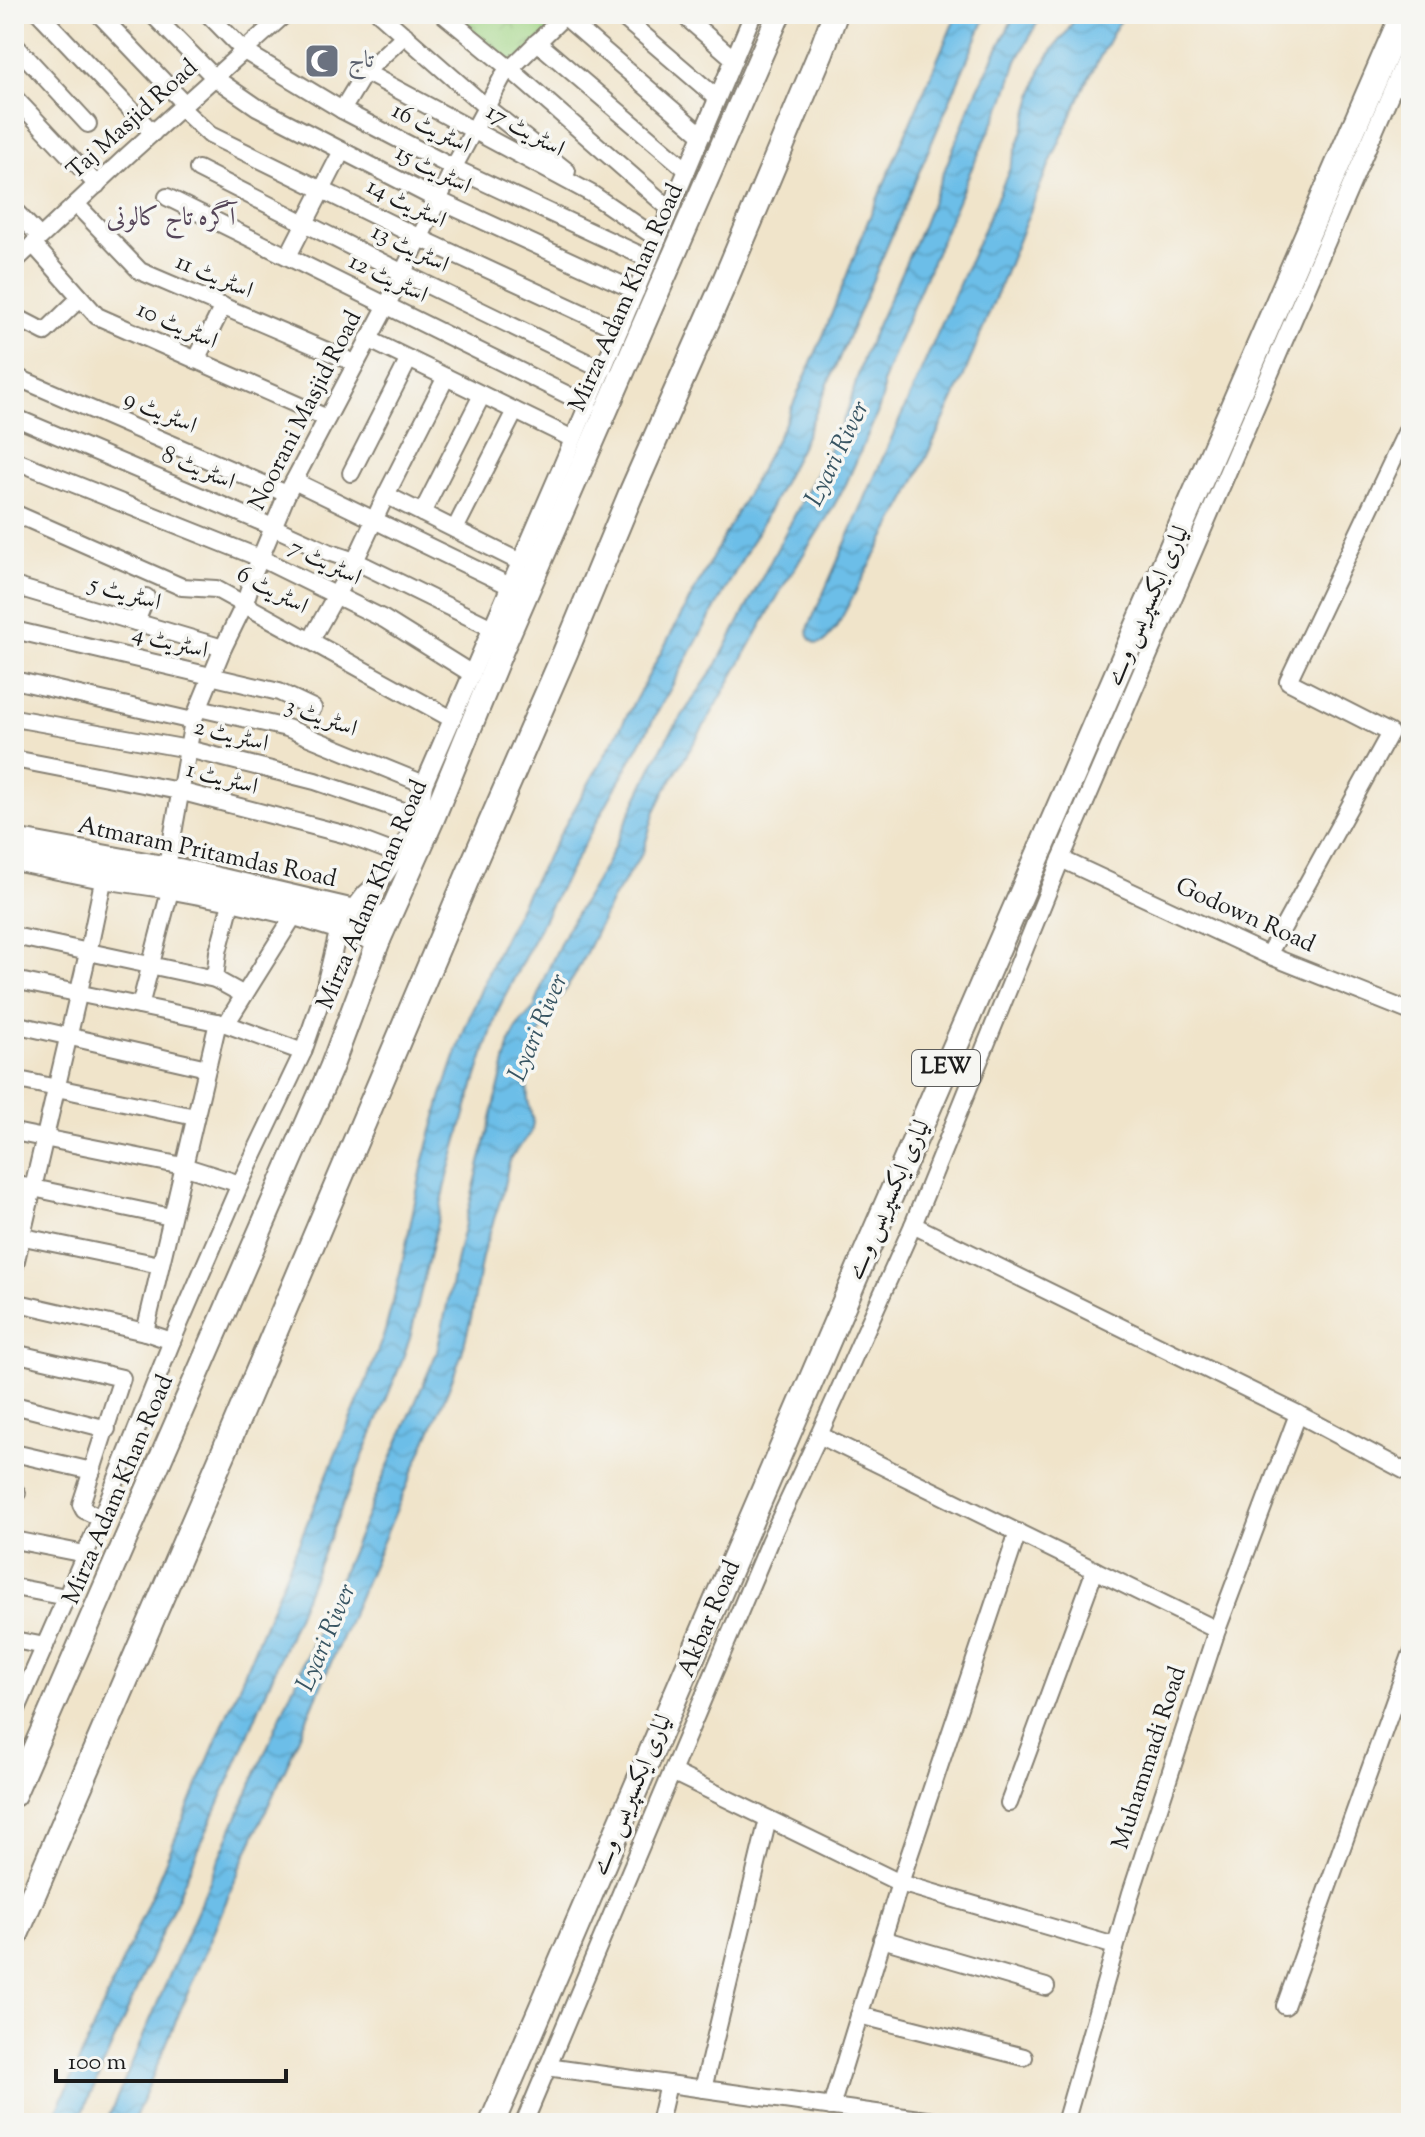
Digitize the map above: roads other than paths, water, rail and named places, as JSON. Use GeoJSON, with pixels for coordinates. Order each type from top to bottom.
{"type":"FeatureCollection","features":[{"type":"Feature","properties":{"kind":"highway"},"geometry":{"type":"LineString","coordinates":[[14,1939],[630,496],[716,303],[835,14]]}},
{"type":"Feature","properties":{"kind":"highway","name":"لیاری ایکسپریس وے"},"geometry":{"type":"LineString","coordinates":[[492,2123],[1403,14]]}},
{"type":"Feature","properties":{"kind":"main road","name":"Mirza Adam Khan Road"},"geometry":{"type":"LineString","coordinates":[[14,1795],[331,1068],[388,919],[406,857],[504,645],[779,14]]}},
{"type":"Feature","properties":{"kind":"main road","name":"Atmaram Pritamdas Road"},"geometry":{"type":"LineString","coordinates":[[14,840],[105,867]]}},
{"type":"Feature","properties":{"kind":"main road","name":"Atmaram Pritamdas Road"},"geometry":{"type":"LineString","coordinates":[[14,859],[105,867],[169,877],[345,919],[379,940]]}},
{"type":"Feature","properties":{"kind":"main road","name":"Atmaram Pritamdas Road"},"geometry":{"type":"LineString","coordinates":[[169,877],[232,899],[295,914],[388,919]]}},
{"type":"Feature","properties":{"kind":"street"},"geometry":{"type":"LineString","coordinates":[[40,14],[153,133]]}},
{"type":"Feature","properties":{"kind":"street","name":"اسٹریٹ 14"},"geometry":{"type":"LineString","coordinates":[[99,14],[210,135],[420,238],[619,330]]}},
{"type":"Feature","properties":{"kind":"street","name":"اسٹریٹ 15"},"geometry":{"type":"LineString","coordinates":[[152,14],[215,78],[257,107],[438,200],[636,291]]}},
{"type":"Feature","properties":{"kind":"street","name":"اسٹریٹ 16"},"geometry":{"type":"LineString","coordinates":[[208,14],[244,51],[342,110],[454,168],[649,259]]}},
{"type":"Feature","properties":{"kind":"street"},"geometry":{"type":"LineString","coordinates":[[380,14],[486,107],[567,171],[562,178]]}},
{"type":"Feature","properties":{"kind":"street"},"geometry":{"type":"LineString","coordinates":[[443,14],[670,209]]}},
{"type":"Feature","properties":{"kind":"street"},"geometry":{"type":"LineString","coordinates":[[619,14],[717,98]]}},
{"type":"Feature","properties":{"kind":"street"},"geometry":{"type":"LineString","coordinates":[[682,14],[734,59]]}},
{"type":"Feature","properties":{"kind":"street"},"geometry":{"type":"LineString","coordinates":[[565,15],[702,135]]}},
{"type":"Feature","properties":{"kind":"street","name":"Noorani Masjid Road"},"geometry":{"type":"LineString","coordinates":[[140,1006],[169,877],[179,791],[196,714],[245,603],[273,527],[290,488],[503,76],[565,15]]}},
{"type":"Feature","properties":{"kind":"street","name":"Taj Masjid Road"},"geometry":{"type":"LineString","coordinates":[[14,262],[244,51],[275,17]]}},
{"type":"Feature","properties":{"kind":"street"},"geometry":{"type":"LineString","coordinates":[[426,819],[424,784],[603,370],[734,59],[748,17]]}},
{"type":"Feature","properties":{"kind":"street"},"geometry":{"type":"LineString","coordinates":[[342,110],[365,72],[405,35]]}},
{"type":"Feature","properties":{"kind":"street"},"geometry":{"type":"LineString","coordinates":[[537,42],[687,170]]}},
{"type":"Feature","properties":{"kind":"street"},"geometry":{"type":"LineString","coordinates":[[14,44],[88,124]]}},
{"type":"Feature","properties":{"kind":"street","name":"Akbar Road"},"geometry":{"type":"LineString","coordinates":[[524,2123],[769,1542],[913,1225],[1061,859],[1411,46]]}},
{"type":"Feature","properties":{"kind":"street","name":"اسٹریٹ 17"},"geometry":{"type":"LineString","coordinates":[[365,72],[592,194],[658,239]]}},
{"type":"Feature","properties":{"kind":"street"},"geometry":{"type":"LineString","coordinates":[[14,97],[97,185]]}},
{"type":"Feature","properties":{"kind":"street"},"geometry":{"type":"LineString","coordinates":[[288,256],[342,151]]}},
{"type":"Feature","properties":{"kind":"street","name":"اسٹریٹ 13"},"geometry":{"type":"LineString","coordinates":[[198,169],[603,370]]}},
{"type":"Feature","properties":{"kind":"street","name":"اسٹریٹ 12"},"geometry":{"type":"LineString","coordinates":[[167,197],[588,405]]}},
{"type":"Feature","properties":{"kind":"street","name":"اسٹریٹ 11"},"geometry":{"type":"LineString","coordinates":[[76,204],[140,271],[355,363]]}},
{"type":"Feature","properties":{"kind":"street","name":"اسٹریٹ 10"},"geometry":{"type":"LineString","coordinates":[[14,210],[97,316],[327,418]]}},
{"type":"Feature","properties":{"kind":"street"},"geometry":{"type":"LineString","coordinates":[[14,316],[45,332],[80,298]]}},
{"type":"Feature","properties":{"kind":"street"},"geometry":{"type":"LineString","coordinates":[[196,360],[223,306]]}},
{"type":"Feature","properties":{"kind":"street"},"geometry":{"type":"LineString","coordinates":[[368,339],[573,439]]}},
{"type":"Feature","properties":{"kind":"street"},"geometry":{"type":"LineString","coordinates":[[351,473],[409,359]]}},
{"type":"Feature","properties":{"kind":"street","name":"اسٹریٹ 9"},"geometry":{"type":"LineString","coordinates":[[14,376],[374,520],[510,586]]}},
{"type":"Feature","properties":{"kind":"street"},"geometry":{"type":"LineString","coordinates":[[311,640],[355,561],[446,377]]}},
{"type":"Feature","properties":{"kind":"street"},"geometry":{"type":"LineString","coordinates":[[422,513],[482,395]]}},
{"type":"Feature","properties":{"kind":"street"},"geometry":{"type":"LineString","coordinates":[[455,529],[515,411]]}},
{"type":"Feature","properties":{"kind":"street","name":"اسٹریٹ 8"},"geometry":{"type":"LineString","coordinates":[[14,417],[355,561],[492,628]]}},
{"type":"Feature","properties":{"kind":"street"},"geometry":{"type":"LineString","coordinates":[[1268,955],[1390,733],[1288,681],[1411,422]]}},
{"type":"Feature","properties":{"kind":"street","name":"اسٹریٹ 7"},"geometry":{"type":"LineString","coordinates":[[14,460],[260,558],[384,619],[472,674]]}},
{"type":"Feature","properties":{"kind":"street"},"geometry":{"type":"LineString","coordinates":[[386,495],[520,562]]}},
{"type":"Feature","properties":{"kind":"street","name":"اسٹریٹ 6"},"geometry":{"type":"LineString","coordinates":[[14,513],[182,587],[216,589],[452,719]]}},
{"type":"Feature","properties":{"kind":"street","name":"اسٹریٹ 5"},"geometry":{"type":"LineString","coordinates":[[14,586],[223,648]]}},
{"type":"Feature","properties":{"kind":"street"},"geometry":{"type":"LineString","coordinates":[[136,622],[146,597]]}},
{"type":"Feature","properties":{"kind":"street","name":"اسٹریٹ 4"},"geometry":{"type":"LineString","coordinates":[[14,630],[279,692],[313,708]]}},
{"type":"Feature","properties":{"kind":"street","name":"اسٹریٹ 3"},"geometry":{"type":"LineString","coordinates":[[14,680],[287,728],[424,784]]}},
{"type":"Feature","properties":{"kind":"street","name":"اسٹریٹ 2"},"geometry":{"type":"LineString","coordinates":[[14,718],[188,749],[315,781],[426,819]]}},
{"type":"Feature","properties":{"kind":"street","name":"اسٹریٹ 1"},"geometry":{"type":"LineString","coordinates":[[14,759],[179,791],[347,835],[406,857]]}},
{"type":"Feature","properties":{"kind":"street"},"geometry":{"type":"LineString","coordinates":[[14,1716],[101,1518],[172,1341],[240,1184],[303,1052],[345,919],[365,894],[406,857]]}},
{"type":"Feature","properties":{"kind":"street","name":"Godown Road"},"geometry":{"type":"LineString","coordinates":[[1061,859],[1268,955],[1411,1012]]}},
{"type":"Feature","properties":{"kind":"street"},"geometry":{"type":"LineString","coordinates":[[14,1269],[18,1235],[88,953],[105,867]]}},
{"type":"Feature","properties":{"kind":"street"},"geometry":{"type":"LineString","coordinates":[[215,979],[218,952],[232,899]]}},
{"type":"Feature","properties":{"kind":"street"},"geometry":{"type":"LineString","coordinates":[[145,1332],[207,1068],[222,1023],[244,995],[295,914]]}},
{"type":"Feature","properties":{"kind":"street"},"geometry":{"type":"LineString","coordinates":[[14,936],[215,979],[244,995]]}},
{"type":"Feature","properties":{"kind":"street"},"geometry":{"type":"LineString","coordinates":[[14,980],[222,1023],[303,1052]]}},
{"type":"Feature","properties":{"kind":"street"},"geometry":{"type":"LineString","coordinates":[[14,1024],[207,1068]]}},
{"type":"Feature","properties":{"kind":"street"},"geometry":{"type":"LineString","coordinates":[[14,1079],[195,1117]]}},
{"type":"Feature","properties":{"kind":"street"},"geometry":{"type":"LineString","coordinates":[[14,1132],[183,1166],[240,1184]]}},
{"type":"Feature","properties":{"kind":"street"},"geometry":{"type":"LineString","coordinates":[[14,1184],[171,1217]]}},
{"type":"Feature","properties":{"kind":"street"},"geometry":{"type":"LineString","coordinates":[[913,1225],[1298,1414],[1411,1474]]}},
{"type":"Feature","properties":{"kind":"street"},"geometry":{"type":"LineString","coordinates":[[18,1235],[160,1265]]}},
{"type":"Feature","properties":{"kind":"street"},"geometry":{"type":"LineString","coordinates":[[14,1302],[172,1341]]}},
{"type":"Feature","properties":{"kind":"street"},"geometry":{"type":"LineString","coordinates":[[14,1353],[122,1378],[81,1504],[84,1510],[101,1518]]}},
{"type":"Feature","properties":{"kind":"street"},"geometry":{"type":"LineString","coordinates":[[14,1405],[107,1429]]}},
{"type":"Feature","properties":{"kind":"street","name":"Muhammadi Road"},"geometry":{"type":"LineString","coordinates":[[1065,2123],[1131,1893],[1217,1630],[1298,1414]]}},
{"type":"Feature","properties":{"kind":"street"},"geometry":{"type":"LineString","coordinates":[[819,1435],[1217,1630]]}},
{"type":"Feature","properties":{"kind":"street"},"geometry":{"type":"LineString","coordinates":[[14,1453],[92,1471]]}},
{"type":"Feature","properties":{"kind":"street"},"geometry":{"type":"LineString","coordinates":[[831,2107],[900,1883],[1018,1532]]}},
{"type":"Feature","properties":{"kind":"street"},"geometry":{"type":"LineString","coordinates":[[14,1540],[85,1554]]}},
{"type":"Feature","properties":{"kind":"street"},"geometry":{"type":"LineString","coordinates":[[1009,1803],[1095,1570]]}},
{"type":"Feature","properties":{"kind":"street"},"geometry":{"type":"LineString","coordinates":[[14,1587],[66,1597]]}},
{"type":"Feature","properties":{"kind":"street"},"geometry":{"type":"LineString","coordinates":[[14,1640],[45,1646]]}},
{"type":"Feature","properties":{"kind":"street"},"geometry":{"type":"LineString","coordinates":[[1285,2006],[1411,1655]]}},
{"type":"Feature","properties":{"kind":"street"},"geometry":{"type":"LineString","coordinates":[[672,1772],[900,1883],[1115,1946]]}},
{"type":"Feature","properties":{"kind":"street"},"geometry":{"type":"LineString","coordinates":[[703,2089],[768,1819]]}},
{"type":"Feature","properties":{"kind":"street"},"geometry":{"type":"LineString","coordinates":[[882,1939],[1046,1987]]}},
{"type":"Feature","properties":{"kind":"street"},"geometry":{"type":"LineString","coordinates":[[859,2015],[1024,2057]]}},
{"type":"Feature","properties":{"kind":"street"},"geometry":{"type":"LineString","coordinates":[[547,2067],[948,2123]]}},
{"type":"Feature","properties":{"kind":"street"},"geometry":{"type":"LineString","coordinates":[[659,2123],[668,2084]]}},
{"type":"Feature","properties":{"kind":"water"},"geometry":{"type":"Polygon","coordinates":[[[957,14],[987,14],[801,447],[765,518],[554,899],[499,1008],[449,1172],[410,1338],[400,1366],[240,1755],[78,2123],[52,2123],[152,1894],[366,1382],[385,1331],[423,1163],[442,1095],[466,1025],[497,952],[784,425],[957,14]]]}},
{"type":"Feature","properties":{"kind":"water","name":"Lyari River"},"geometry":{"type":"Polygon","coordinates":[[[1015,14],[1042,14],[1017,61],[1004,101],[970,172],[906,323],[883,381],[883,395],[877,414],[846,484],[665,791],[655,811],[643,852],[612,900],[575,975],[537,1039],[527,1081],[533,1122],[531,1133],[511,1157],[482,1256],[462,1353],[448,1390],[133,2123],[106,2123],[437,1352],[510,1042],[519,1024],[535,1007],[545,976],[567,929],[606,864],[667,738],[717,664],[839,430],[865,352],[921,229],[973,99],[1015,14]]]}},
{"type":"Feature","properties":{"kind":"water"},"geometry":{"type":"Polygon","coordinates":[[[1077,14],[1123,14],[1085,85],[1043,179],[961,383],[910,492],[836,628],[824,642],[817,644],[809,636],[809,626],[1008,173],[1041,69],[1077,14]]]}},
{"type":"Feature","properties":{"kind":"place","name":"تاج"},"geometry":{"type":"Point","coordinates":[322,61]}},
{"type":"Feature","properties":{"kind":"district","name":"آگرہ تاج کالونی"},"geometry":{"type":"Point","coordinates":[171,218]}}]}
